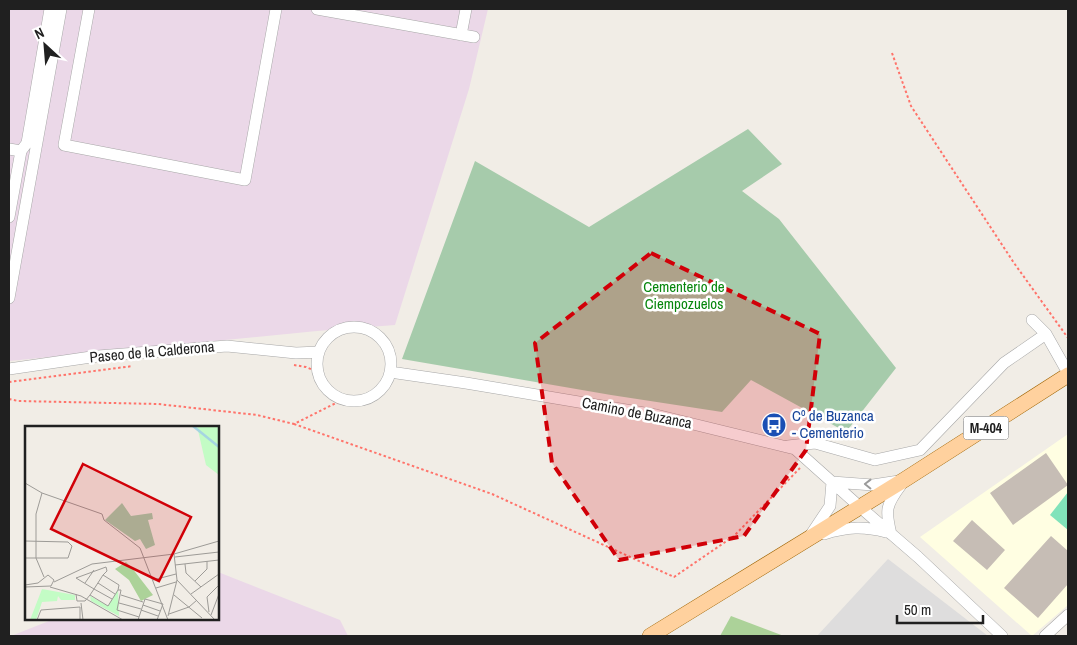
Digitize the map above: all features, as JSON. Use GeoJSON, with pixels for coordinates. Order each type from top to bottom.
{"type":"FeatureCollection","features":[{"type":"Feature","properties":{"kind":"main road","name":"M-404"},"geometry":{"type":"LineString","coordinates":[[650,636],[904,480],[1068,374]]}},
{"type":"Feature","properties":{"kind":"street"},"geometry":{"type":"LineString","coordinates":[[9,217],[21,151],[27,143],[50,9]]}},
{"type":"Feature","properties":{"kind":"street"},"geometry":{"type":"LineString","coordinates":[[9,298],[61,9]]}},
{"type":"Feature","properties":{"kind":"street"},"geometry":{"type":"LineString","coordinates":[[89,9],[64,145],[245,180],[276,9]]}},
{"type":"Feature","properties":{"kind":"street"},"geometry":{"type":"LineString","coordinates":[[317,9],[474,37]]}},
{"type":"Feature","properties":{"kind":"street"},"geometry":{"type":"LineString","coordinates":[[461,35],[466,9]]}},
{"type":"Feature","properties":{"kind":"street"},"geometry":{"type":"LineString","coordinates":[[9,149],[21,151]]}},
{"type":"Feature","properties":{"kind":"street"},"geometry":{"type":"LineString","coordinates":[[1032,320],[1046,334],[1068,374]]}},
{"type":"Feature","properties":{"kind":"street"},"geometry":{"type":"LineString","coordinates":[[354,328],[366,330],[379,337],[388,348],[391,362],[390,372],[386,384],[370,398],[355,402],[342,400],[326,389],[321,381],[318,363],[325,341],[338,331],[354,328]]}},
{"type":"Feature","properties":{"kind":"street"},"geometry":{"type":"LineString","coordinates":[[784,446],[815,443],[875,460],[920,450],[1004,363],[1046,334]]}},
{"type":"Feature","properties":{"kind":"street","name":"Paseo de la Calderona"},"geometry":{"type":"LineString","coordinates":[[9,369],[98,356],[227,346],[296,353],[318,363]]}},
{"type":"Feature","properties":{"kind":"street","name":"Camino de Buzanca"},"geometry":{"type":"LineString","coordinates":[[390,372],[656,415],[795,449],[918,556],[1002,636]]}},
{"type":"Feature","properties":{"kind":"street"},"geometry":{"type":"LineString","coordinates":[[808,540],[830,506],[832,482],[873,484],[904,480]]}},
{"type":"Feature","properties":{"kind":"street"},"geometry":{"type":"LineString","coordinates":[[891,534],[886,515],[890,500],[904,480]]}},
{"type":"Feature","properties":{"kind":"street"},"geometry":{"type":"LineString","coordinates":[[808,540],[841,529],[870,528],[891,534]]}},
{"type":"Feature","properties":{"kind":"street"},"geometry":{"type":"LineString","coordinates":[[1045,636],[1068,615]]}},
{"type":"Feature","properties":{"kind":"path"},"geometry":{"type":"LineString","coordinates":[[892,53],[911,106],[1014,263],[1068,338]]}},
{"type":"Feature","properties":{"kind":"path"},"geometry":{"type":"LineString","coordinates":[[288,364],[306,367],[318,363]]}},
{"type":"Feature","properties":{"kind":"path"},"geometry":{"type":"LineString","coordinates":[[9,382],[141,365]]}},
{"type":"Feature","properties":{"kind":"path"},"geometry":{"type":"LineString","coordinates":[[9,399],[18,401],[158,404],[257,415],[294,424],[492,494],[674,577],[734,536],[807,460]]}},
{"type":"Feature","properties":{"kind":"path"},"geometry":{"type":"LineString","coordinates":[[294,424],[342,400]]}},
{"type":"Feature","properties":{"kind":"highlighted area"},"geometry":{"type":"Polygon","coordinates":[[[651,253],[820,334],[806,450],[744,536],[619,560],[552,463],[535,343],[651,253]]]}},
{"type":"Feature","properties":{"kind":"shaded area"},"geometry":{"type":"Polygon","coordinates":[[[9,9],[488,9],[469,89],[395,325],[9,361],[9,9]]]}},
{"type":"Feature","properties":{"kind":"shaded area"},"geometry":{"type":"Polygon","coordinates":[[[1068,434],[1068,605],[1032,636],[920,537],[1068,434]]]}},
{"type":"Feature","properties":{"kind":"shaded area"},"geometry":{"type":"Polygon","coordinates":[[[888,559],[988,636],[817,636],[888,559]]]}},
{"type":"Feature","properties":{"kind":"shaded area"},"geometry":{"type":"Polygon","coordinates":[[[219,572],[340,620],[348,636],[11,636],[51,620],[219,620],[219,572]]]}},
{"type":"Feature","properties":{"kind":"green space","name":"Cementerio de Ciempozuelos"},"geometry":{"type":"Polygon","coordinates":[[[748,129],[782,164],[742,191],[779,219],[896,368],[846,432],[751,380],[722,412],[402,359],[475,161],[589,227],[748,129]]]}},
{"type":"Feature","properties":{"kind":"green space"},"geometry":{"type":"Polygon","coordinates":[[[1068,492],[1068,530],[1050,515],[1068,492]]]}},
{"type":"Feature","properties":{"kind":"green space"},"geometry":{"type":"Polygon","coordinates":[[[731,616],[784,636],[720,636],[731,616]]]}},
{"type":"Feature","properties":{"kind":"building"},"geometry":{"type":"Polygon","coordinates":[[[1046,453],[1068,485],[1013,525],[990,493],[1046,453]]]}},
{"type":"Feature","properties":{"kind":"building"},"geometry":{"type":"Polygon","coordinates":[[[972,520],[1005,550],[987,570],[953,541],[972,520]]]}},
{"type":"Feature","properties":{"kind":"building"},"geometry":{"type":"Polygon","coordinates":[[[1051,536],[1068,551],[1068,584],[1038,618],[1004,588],[1051,536]]]}},
{"type":"Feature","properties":{"kind":"place","name":"Cº de Buzanca - Cementerio"},"geometry":{"type":"Point","coordinates":[774,425]}}]}
